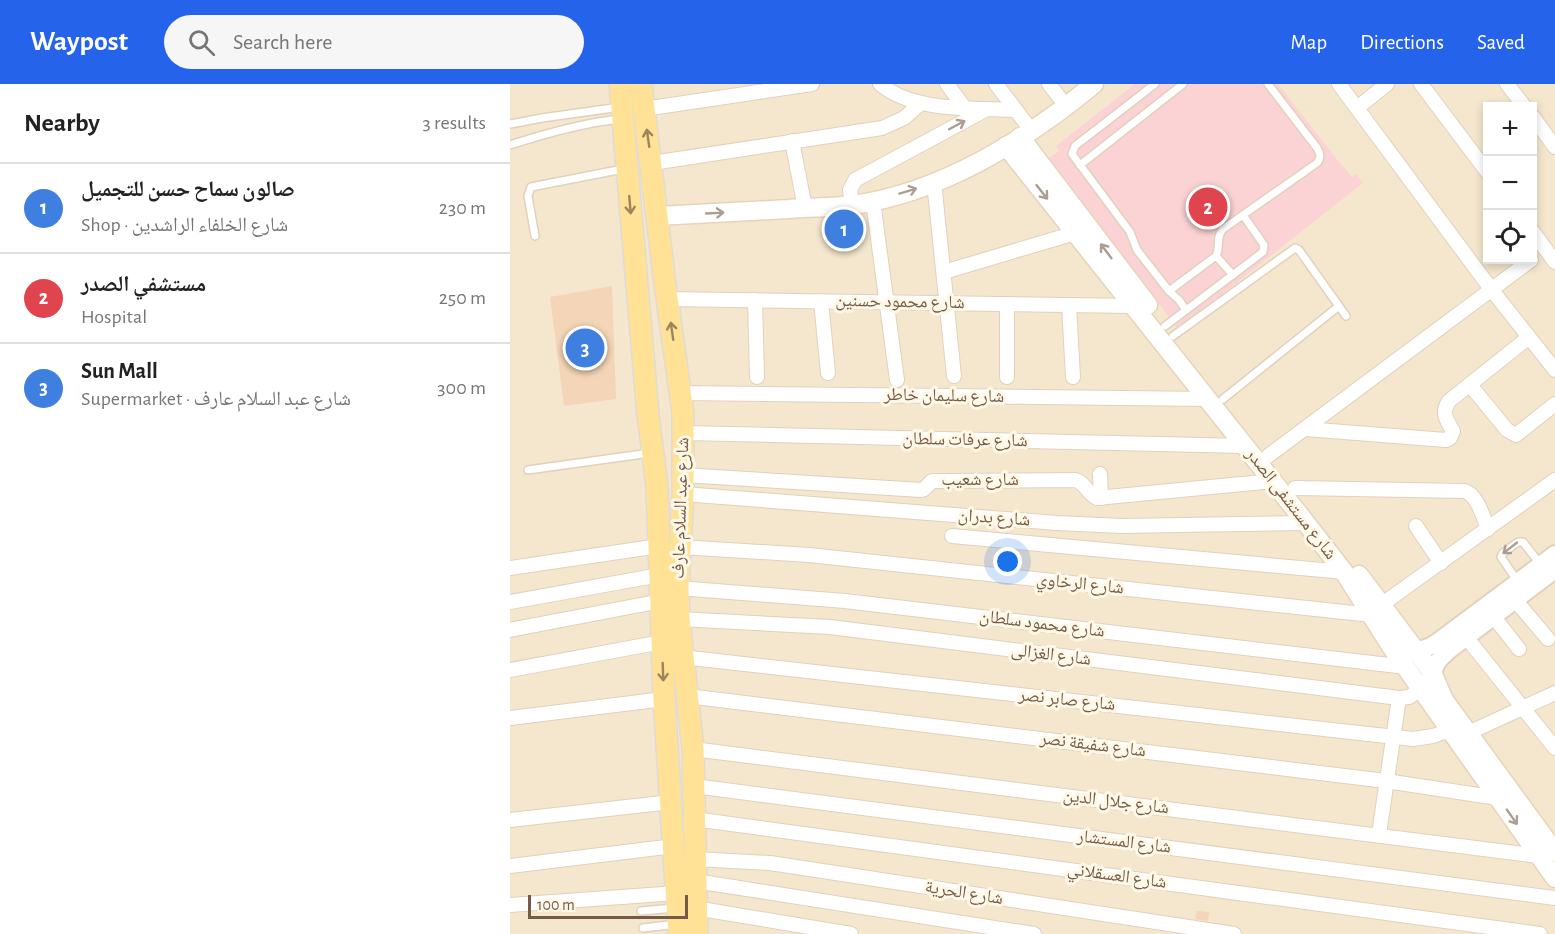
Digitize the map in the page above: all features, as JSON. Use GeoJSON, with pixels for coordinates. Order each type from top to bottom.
{"type":"FeatureCollection","features":[{"type":"Feature","properties":{"kind":"main road","name":"شارع عبد السلام عارف"},"geometry":{"type":"LineString","coordinates":[[620,84],[648,415],[657,486],[664,699],[674,846],[684,917]]}},
{"type":"Feature","properties":{"kind":"main road","name":"شارع عبد السلام عارف"},"geometry":{"type":"LineString","coordinates":[[641,84],[667,299],[681,393],[684,433],[678,588],[682,657],[693,749],[695,859],[695,881],[684,917]]}},
{"type":"Feature","properties":{"kind":"main road"},"geometry":{"type":"LineString","coordinates":[[657,216],[852,205],[873,201],[934,182],[1019,138],[1094,84]]}},
{"type":"Feature","properties":{"kind":"main road","name":"شارع مستشفى الصدر"},"geometry":{"type":"LineString","coordinates":[[1019,138],[1075,233],[1133,306],[1294,488],[1377,610],[1430,694],[1547,854],[1555,878]]}},
{"type":"Feature","properties":{"kind":"main road","name":"شارع مستشفى الصدر"},"geometry":{"type":"LineString","coordinates":[[1019,138],[1169,331],[1245,446],[1344,572],[1377,610]]}},
{"type":"Feature","properties":{"kind":"main road"},"geometry":{"type":"LineString","coordinates":[[648,415],[660,424],[669,416],[667,377],[676,358]]}},
{"type":"Feature","properties":{"kind":"main road"},"geometry":{"type":"LineString","coordinates":[[657,486],[666,451],[675,449],[683,475]]}},
{"type":"Feature","properties":{"kind":"main road","name":"شارع مستشفى الصدر"},"geometry":{"type":"LineString","coordinates":[[1404,653],[1432,672],[1430,694]]}},
{"type":"Feature","properties":{"kind":"main road","name":"شارع مستشفى الصدر"},"geometry":{"type":"LineString","coordinates":[[1459,731],[1498,798],[1547,854]]}},
{"type":"Feature","properties":{"kind":"street"},"geometry":{"type":"LineString","coordinates":[[644,109],[752,89],[812,84]]}},
{"type":"Feature","properties":{"kind":"street"},"geometry":{"type":"LineString","coordinates":[[880,84],[898,97],[920,104],[1015,110]]}},
{"type":"Feature","properties":{"kind":"street"},"geometry":{"type":"LineString","coordinates":[[946,84],[964,107]]}},
{"type":"Feature","properties":{"kind":"street"},"geometry":{"type":"LineString","coordinates":[[996,84],[1015,110],[1019,138]]}},
{"type":"Feature","properties":{"kind":"street"},"geometry":{"type":"LineString","coordinates":[[1049,84],[1066,106]]}},
{"type":"Feature","properties":{"kind":"street"},"geometry":{"type":"LineString","coordinates":[[1339,84],[1528,338],[1555,370]]}},
{"type":"Feature","properties":{"kind":"street"},"geometry":{"type":"LineString","coordinates":[[1357,108],[1387,84]]}},
{"type":"Feature","properties":{"kind":"street"},"geometry":{"type":"LineString","coordinates":[[1421,84],[1483,166]]}},
{"type":"Feature","properties":{"kind":"street"},"geometry":{"type":"LineString","coordinates":[[1507,84],[1521,102]]}},
{"type":"Feature","properties":{"kind":"street"},"geometry":{"type":"LineString","coordinates":[[652,163],[882,128],[904,118],[920,104]]}},
{"type":"Feature","properties":{"kind":"street"},"geometry":{"type":"LineString","coordinates":[[852,205],[850,190],[855,180],[987,109]]}},
{"type":"Feature","properties":{"kind":"street"},"geometry":{"type":"LineString","coordinates":[[1537,122],[1554,142]]}},
{"type":"Feature","properties":{"kind":"street"},"geometry":{"type":"LineString","coordinates":[[792,141],[805,208]]}},
{"type":"Feature","properties":{"kind":"street"},"geometry":{"type":"LineString","coordinates":[[934,182],[954,376]]}},
{"type":"Feature","properties":{"kind":"street"},"geometry":{"type":"LineString","coordinates":[[873,201],[897,380]]}},
{"type":"Feature","properties":{"kind":"street"},"geometry":{"type":"LineString","coordinates":[[944,272],[1075,233]]}},
{"type":"Feature","properties":{"kind":"street"},"geometry":{"type":"LineString","coordinates":[[1537,235],[1550,245],[1555,262]]}},
{"type":"Feature","properties":{"kind":"street"},"geometry":{"type":"LineString","coordinates":[[1537,255],[1550,245]]}},
{"type":"Feature","properties":{"kind":"street"},"geometry":{"type":"LineString","coordinates":[[1268,456],[1525,264]]}},
{"type":"Feature","properties":{"kind":"street","name":"شارع محمود حسنين"},"geometry":{"type":"LineString","coordinates":[[667,299],[1133,306]]}},
{"type":"Feature","properties":{"kind":"street"},"geometry":{"type":"LineString","coordinates":[[754,300],[757,377]]}},
{"type":"Feature","properties":{"kind":"street"},"geometry":{"type":"LineString","coordinates":[[821,301],[828,374]]}},
{"type":"Feature","properties":{"kind":"street"},"geometry":{"type":"LineString","coordinates":[[1006,304],[1007,377]]}},
{"type":"Feature","properties":{"kind":"street"},"geometry":{"type":"LineString","coordinates":[[1069,305],[1073,377]]}},
{"type":"Feature","properties":{"kind":"street"},"geometry":{"type":"LineString","coordinates":[[1305,429],[1446,441],[1453,431],[1444,415],[1449,401],[1528,338]]}},
{"type":"Feature","properties":{"kind":"street"},"geometry":{"type":"LineString","coordinates":[[1470,385],[1507,430],[1516,435],[1555,404]]}},
{"type":"Feature","properties":{"kind":"street","name":"شارع سليمان خاطر"},"geometry":{"type":"LineString","coordinates":[[681,393],[1215,399]]}},
{"type":"Feature","properties":{"kind":"street","name":"شارع عرفات سلطان"},"geometry":{"type":"LineString","coordinates":[[684,433],[1245,446]]}},
{"type":"Feature","properties":{"kind":"street"},"geometry":{"type":"LineString","coordinates":[[1100,474],[1101,498],[1273,481]]}},
{"type":"Feature","properties":{"kind":"street","name":"شارع شعيب"},"geometry":{"type":"LineString","coordinates":[[683,475],[921,490],[932,481],[1076,480],[1081,482],[1094,497],[1101,498]]}},
{"type":"Feature","properties":{"kind":"street","name":"شارع بدران"},"geometry":{"type":"LineString","coordinates":[[683,475],[1057,523],[1152,525],[1306,523]]}},
{"type":"Feature","properties":{"kind":"street"},"geometry":{"type":"LineString","coordinates":[[1377,610],[1555,480]]}},
{"type":"Feature","properties":{"kind":"street"},"geometry":{"type":"LineString","coordinates":[[1294,488],[1466,491],[1470,492],[1474,498],[1488,529]]}},
{"type":"Feature","properties":{"kind":"street"},"geometry":{"type":"LineString","coordinates":[[1416,526],[1440,563]]}},
{"type":"Feature","properties":{"kind":"street"},"geometry":{"type":"LineString","coordinates":[[952,536],[1344,572]]}},
{"type":"Feature","properties":{"kind":"street"},"geometry":{"type":"LineString","coordinates":[[510,568],[658,546]]}},
{"type":"Feature","properties":{"kind":"street","name":"شارع الرخاوي"},"geometry":{"type":"LineString","coordinates":[[680,546],[809,555],[1377,610]]}},
{"type":"Feature","properties":{"kind":"street"},"geometry":{"type":"LineString","coordinates":[[1404,653],[1444,645],[1466,637],[1515,600],[1548,567],[1555,554]]}},
{"type":"Feature","properties":{"kind":"street"},"geometry":{"type":"LineString","coordinates":[[1432,672],[1444,645],[1518,582],[1548,567]]}},
{"type":"Feature","properties":{"kind":"street"},"geometry":{"type":"LineString","coordinates":[[510,602],[660,574]]}},
{"type":"Feature","properties":{"kind":"street","name":"شارع محمود سلطان"},"geometry":{"type":"LineString","coordinates":[[678,588],[845,601],[1404,653]]}},
{"type":"Feature","properties":{"kind":"street"},"geometry":{"type":"LineString","coordinates":[[1515,600],[1548,639]]}},
{"type":"Feature","properties":{"kind":"street"},"geometry":{"type":"LineString","coordinates":[[510,630],[661,601]]}},
{"type":"Feature","properties":{"kind":"street"},"geometry":{"type":"LineString","coordinates":[[1494,616],[1519,649]]}},
{"type":"Feature","properties":{"kind":"street","name":"شارع الغزالى"},"geometry":{"type":"LineString","coordinates":[[679,620],[831,627],[1398,698],[1430,694]]}},
{"type":"Feature","properties":{"kind":"street"},"geometry":{"type":"LineString","coordinates":[[1466,637],[1554,748]]}},
{"type":"Feature","properties":{"kind":"street"},"geometry":{"type":"LineString","coordinates":[[510,670],[662,642]]}},
{"type":"Feature","properties":{"kind":"street","name":"شارع صابر نصر"},"geometry":{"type":"LineString","coordinates":[[682,657],[1413,739],[1459,731],[1522,708],[1555,693]]}},
{"type":"Feature","properties":{"kind":"street","name":"شارع شفيقة نصر"},"geometry":{"type":"LineString","coordinates":[[687,696],[1386,781],[1498,798]]}},
{"type":"Feature","properties":{"kind":"street"},"geometry":{"type":"LineString","coordinates":[[1379,834],[1398,698]]}},
{"type":"Feature","properties":{"kind":"street"},"geometry":{"type":"LineString","coordinates":[[510,718],[664,699]]}},
{"type":"Feature","properties":{"kind":"street","name":"شارع جلال الدين"},"geometry":{"type":"LineString","coordinates":[[693,749],[1547,854]]}},
{"type":"Feature","properties":{"kind":"street","name":"شارع المستشار"},"geometry":{"type":"LineString","coordinates":[[694,786],[1555,898]]}},
{"type":"Feature","properties":{"kind":"street"},"geometry":{"type":"LineString","coordinates":[[510,820],[671,802]]}},
{"type":"Feature","properties":{"kind":"street","name":"شارع العسقلاني"},"geometry":{"type":"LineString","coordinates":[[694,819],[1540,934]]}},
{"type":"Feature","properties":{"kind":"street"},"geometry":{"type":"LineString","coordinates":[[510,866],[674,846]]}},
{"type":"Feature","properties":{"kind":"street","name":"شارع الحرية"},"geometry":{"type":"LineString","coordinates":[[695,859],[770,863],[1233,934]]}},
{"type":"Feature","properties":{"kind":"street"},"geometry":{"type":"LineString","coordinates":[[695,881],[1034,934]]}},
{"type":"Feature","properties":{"kind":"street"},"geometry":{"type":"LineString","coordinates":[[510,905],[684,917],[851,934]]}},
{"type":"Feature","properties":{"kind":"lane"},"geometry":{"type":"LineString","coordinates":[[1155,84],[1075,146],[1072,154],[1130,232],[1137,250],[1186,310]]}},
{"type":"Feature","properties":{"kind":"lane"},"geometry":{"type":"LineString","coordinates":[[1080,165],[1183,84]]}},
{"type":"Feature","properties":{"kind":"lane"},"geometry":{"type":"LineString","coordinates":[[1169,291],[1216,256],[1219,248],[1219,233],[1320,159],[1317,148],[1268,84]]}},
{"type":"Feature","properties":{"kind":"lane"},"geometry":{"type":"LineString","coordinates":[[510,124],[542,118],[622,113]]}},
{"type":"Feature","properties":{"kind":"lane"},"geometry":{"type":"LineString","coordinates":[[510,145],[622,113]]}},
{"type":"Feature","properties":{"kind":"lane"},"geometry":{"type":"LineString","coordinates":[[535,236],[528,196],[531,187],[627,168]]}},
{"type":"Feature","properties":{"kind":"lane"},"geometry":{"type":"LineString","coordinates":[[1169,331],[1186,310],[1261,255],[1265,249],[1243,215]]}},
{"type":"Feature","properties":{"kind":"lane"},"geometry":{"type":"LineString","coordinates":[[1169,331],[1295,248],[1299,250],[1346,316]]}},
{"type":"Feature","properties":{"kind":"lane"},"geometry":{"type":"LineString","coordinates":[[1216,256],[1233,275]]}},
{"type":"Feature","properties":{"kind":"lane"},"geometry":{"type":"LineString","coordinates":[[1215,399],[1339,306]]}},
{"type":"Feature","properties":{"kind":"lane"},"geometry":{"type":"LineString","coordinates":[[528,470],[653,453]]}},
{"type":"Feature","properties":{"kind":"lane"},"geometry":{"type":"LineString","coordinates":[[1518,582],[1501,557],[1518,542],[1522,542],[1548,567]]}},
{"type":"Feature","properties":{"kind":"lane"},"geometry":{"type":"LineString","coordinates":[[641,911],[684,917]]}},
{"type":"Feature","properties":{"kind":"lane"},"geometry":{"type":"LineString","coordinates":[[643,928],[684,917]]}},
{"type":"Feature","properties":{"kind":"shaded area"},"geometry":{"type":"Polygon","coordinates":[[[510,84],[1555,84],[1555,934],[510,934],[510,84]]]}},
{"type":"Feature","properties":{"kind":"shaded area"},"geometry":{"type":"Polygon","coordinates":[[[1135,84],[1278,84],[1339,162],[1352,177],[1356,174],[1363,183],[1178,329],[1049,158],[1059,151],[1056,146],[1135,84]]]}},
{"type":"Feature","properties":{"kind":"building"},"geometry":{"type":"Polygon","coordinates":[[[612,286],[616,399],[564,406],[550,297],[612,286]]]}},
{"type":"Feature","properties":{"kind":"building"},"geometry":{"type":"Polygon","coordinates":[[[1197,911],[1209,912],[1208,921],[1195,919],[1197,911]]]}},
{"type":"Feature","properties":{"kind":"place","name":"مستشفي الصدر"},"geometry":{"type":"Point","coordinates":[1208,207]}},
{"type":"Feature","properties":{"kind":"place","name":"صالون سماح حسن للتجميل"},"geometry":{"type":"Point","coordinates":[844,229]}},
{"type":"Feature","properties":{"kind":"place","name":"Sun Mall"},"geometry":{"type":"Point","coordinates":[585,348]}}]}
